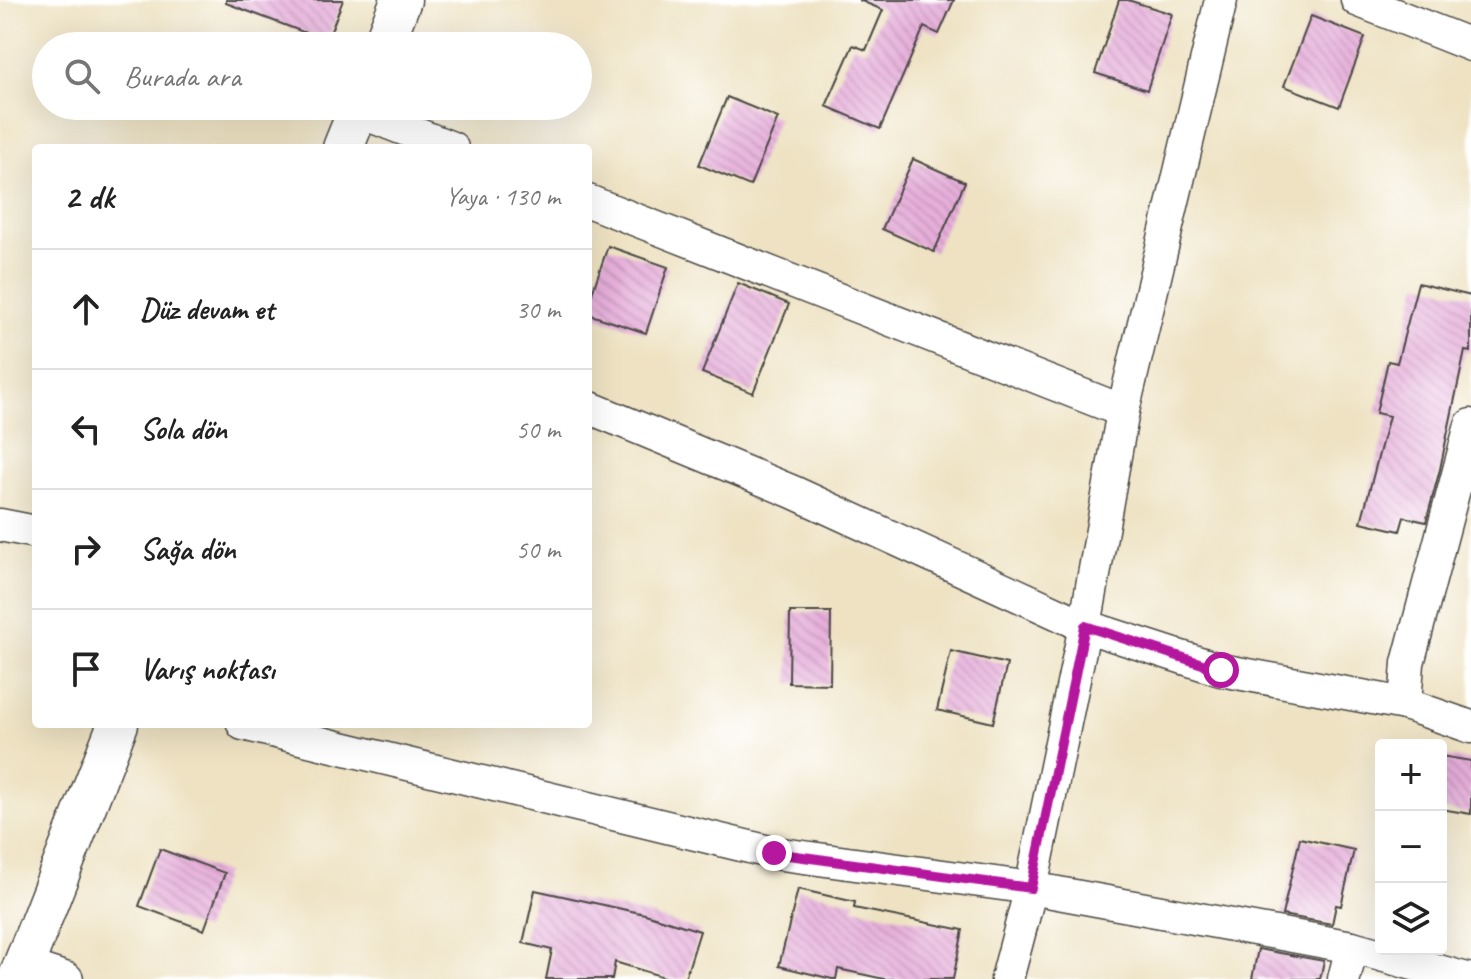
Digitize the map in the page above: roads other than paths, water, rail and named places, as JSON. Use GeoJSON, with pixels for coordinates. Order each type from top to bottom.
{"type":"FeatureCollection","features":[{"type":"Feature","properties":{"kind":"street"},"geometry":{"type":"LineString","coordinates":[[388,32],[401,0]]}},
{"type":"Feature","properties":{"kind":"street"},"geometry":{"type":"LineString","coordinates":[[1007,979],[1031,888],[1085,626],[1123,411],[1221,0]]}},
{"type":"Feature","properties":{"kind":"street"},"geometry":{"type":"LineString","coordinates":[[1357,0],[1471,45]]}},
{"type":"Feature","properties":{"kind":"street"},"geometry":{"type":"LineString","coordinates":[[345,144],[354,120]]}},
{"type":"Feature","properties":{"kind":"street"},"geometry":{"type":"LineString","coordinates":[[387,120],[443,144]]}},
{"type":"Feature","properties":{"kind":"street"},"geometry":{"type":"LineString","coordinates":[[592,203],[1123,411]]}},
{"type":"Feature","properties":{"kind":"street"},"geometry":{"type":"LineString","coordinates":[[592,409],[793,492],[1085,626],[1221,670],[1405,704],[1471,727]]}},
{"type":"Feature","properties":{"kind":"street"},"geometry":{"type":"LineString","coordinates":[[1405,704],[1408,663],[1471,425]]}},
{"type":"Feature","properties":{"kind":"street"},"geometry":{"type":"LineString","coordinates":[[0,525],[32,531]]}},
{"type":"Feature","properties":{"kind":"street"},"geometry":{"type":"LineString","coordinates":[[67,979],[21,972],[116,728]]}},
{"type":"Feature","properties":{"kind":"street"},"geometry":{"type":"LineString","coordinates":[[259,728],[774,853],[1031,888],[1352,947],[1467,979]]}},
{"type":"Feature","properties":{"kind":"street"},"geometry":{"type":"LineString","coordinates":[[1344,979],[1352,947]]}}]}
